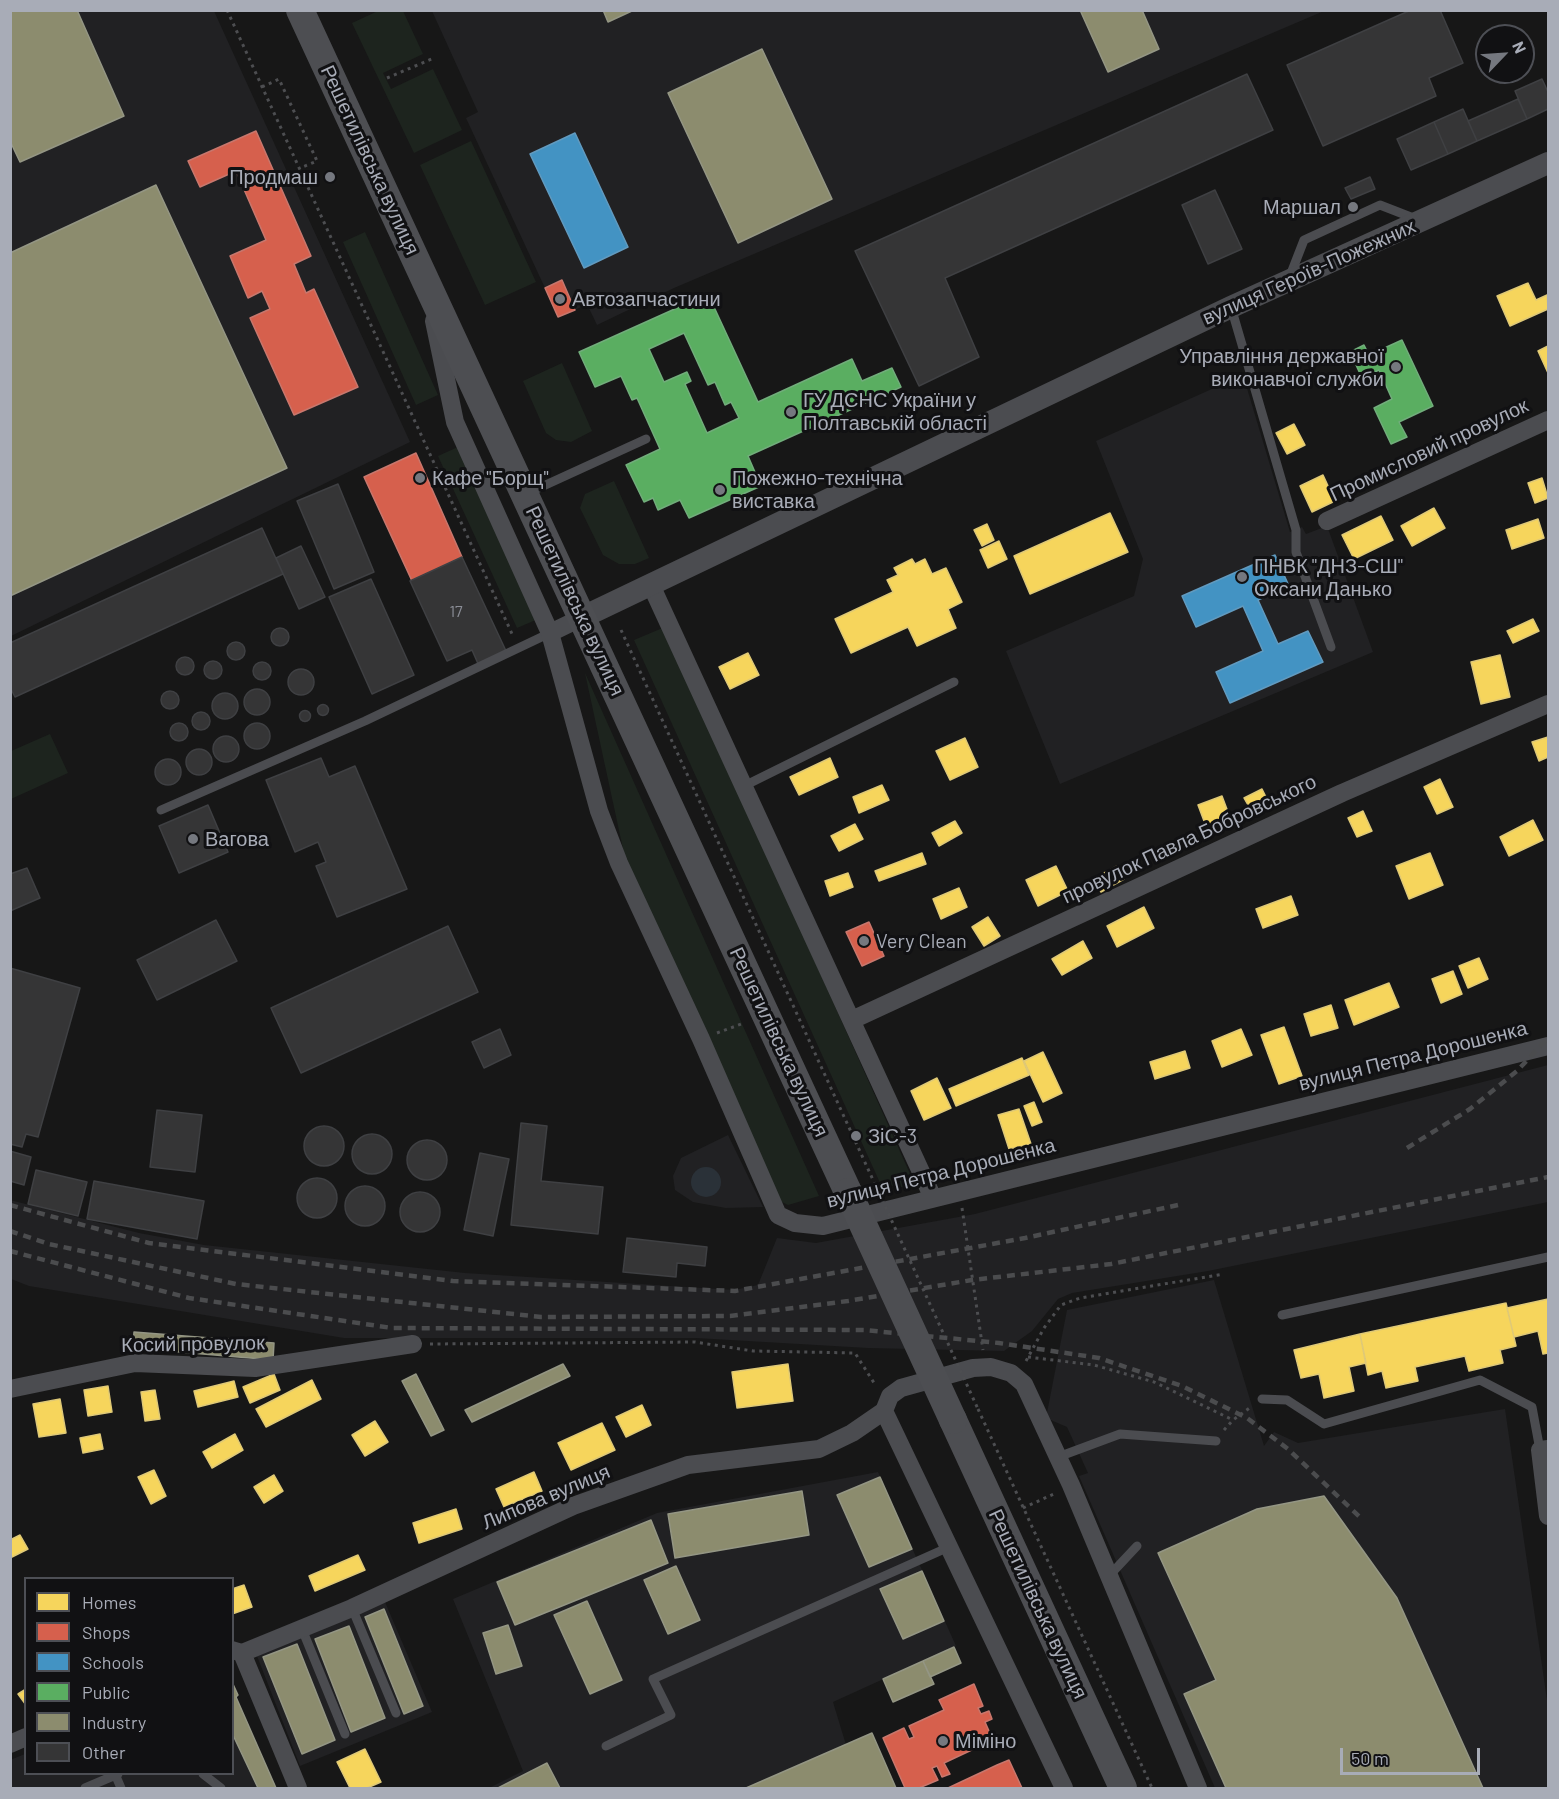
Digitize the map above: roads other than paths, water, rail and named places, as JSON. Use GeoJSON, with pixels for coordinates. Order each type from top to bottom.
{"type":"FeatureCollection","features":[{"type":"Feature","properties":{"kind":"main road","name":"Решетилівська вулиця"},"geometry":{"type":"LineString","coordinates":[[300,10],[848,1192],[965,1414],[1123,1788]]}},
{"type":"Feature","properties":{"kind":"street","name":"вулиця Героїв-Пожежних"},"geometry":{"type":"LineString","coordinates":[[583,617],[1231,307],[1548,163]]}},
{"type":"Feature","properties":{"kind":"street","name":"вулиця Петра Дорошенка"},"geometry":{"type":"LineString","coordinates":[[425,278],[456,422],[550,633],[598,811],[619,863],[701,1039],[778,1215],[802,1224],[823,1226],[1548,1046]]}},
{"type":"Feature","properties":{"kind":"street","name":"Промисловий провулок"},"geometry":{"type":"LineString","coordinates":[[1328,521],[1548,420]]}},
{"type":"Feature","properties":{"kind":"street"},"geometry":{"type":"LineString","coordinates":[[651,585],[933,1198]]}},
{"type":"Feature","properties":{"kind":"street"},"geometry":{"type":"LineString","coordinates":[[550,633],[583,617]]}},
{"type":"Feature","properties":{"kind":"street","name":"провулок Павла Бобровського"},"geometry":{"type":"LineString","coordinates":[[852,1020],[1342,793],[1548,704]]}},
{"type":"Feature","properties":{"kind":"street","name":"Косий провулок"},"geometry":{"type":"LineString","coordinates":[[10,1389],[135,1363],[255,1368],[413,1344]]}},
{"type":"Feature","properties":{"kind":"street","name":"Липова вулиця"},"geometry":{"type":"LineString","coordinates":[[237,1651],[302,1629],[352,1608],[573,1506],[688,1466],[819,1449],[852,1433],[884,1411],[890,1396],[901,1388],[973,1368],[985,1367],[1011,1373],[1024,1383],[1058,1457]]}},
{"type":"Feature","properties":{"kind":"street"},"geometry":{"type":"LineString","coordinates":[[884,1411],[1064,1788]]}},
{"type":"Feature","properties":{"kind":"street"},"geometry":{"type":"LineString","coordinates":[[1544,1449],[1548,1516]]}},
{"type":"Feature","properties":{"kind":"street"},"geometry":{"type":"LineString","coordinates":[[1058,1457],[1198,1788]]}},
{"type":"Feature","properties":{"kind":"street"},"geometry":{"type":"LineString","coordinates":[[237,1651],[298,1788]]}},
{"type":"Feature","properties":{"kind":"lane"},"geometry":{"type":"LineString","coordinates":[[1288,281],[1304,240],[1380,205],[1420,221]]}},
{"type":"Feature","properties":{"kind":"lane"},"geometry":{"type":"LineString","coordinates":[[1231,307],[1296,530],[1296,552],[1331,647]]}},
{"type":"Feature","properties":{"kind":"lane"},"geometry":{"type":"LineString","coordinates":[[526,495],[646,439]]}},
{"type":"Feature","properties":{"kind":"lane"},"geometry":{"type":"LineString","coordinates":[[161,810],[365,721],[550,633]]}},
{"type":"Feature","properties":{"kind":"lane"},"geometry":{"type":"LineString","coordinates":[[744,786],[954,682]]}},
{"type":"Feature","properties":{"kind":"lane"},"geometry":{"type":"LineString","coordinates":[[1282,1315],[1548,1257]]}},
{"type":"Feature","properties":{"kind":"lane"},"geometry":{"type":"LineString","coordinates":[[1262,1399],[1287,1400],[1324,1424],[1480,1380],[1532,1407],[1544,1449]]}},
{"type":"Feature","properties":{"kind":"lane"},"geometry":{"type":"LineString","coordinates":[[1058,1457],[1120,1434],[1216,1441]]}},
{"type":"Feature","properties":{"kind":"lane"},"geometry":{"type":"LineString","coordinates":[[1107,1577],[1137,1546]]}},
{"type":"Feature","properties":{"kind":"lane"},"geometry":{"type":"LineString","coordinates":[[606,1746],[671,1715],[653,1679],[949,1547]]}},
{"type":"Feature","properties":{"kind":"lane"},"geometry":{"type":"LineString","coordinates":[[352,1608],[396,1713]]}},
{"type":"Feature","properties":{"kind":"lane"},"geometry":{"type":"LineString","coordinates":[[302,1629],[345,1734]]}},
{"type":"Feature","properties":{"kind":"lane"},"geometry":{"type":"LineString","coordinates":[[85,1788],[114,1775]]}},
{"type":"Feature","properties":{"kind":"lane"},"geometry":{"type":"LineString","coordinates":[[205,1775],[221,1788]]}},
{"type":"Feature","properties":{"kind":"railway"},"geometry":{"type":"LineString","coordinates":[[1407,1148],[1470,1109],[1517,1071],[1548,1038]]}},
{"type":"Feature","properties":{"kind":"railway"},"geometry":{"type":"LineString","coordinates":[[10,1231],[49,1244],[236,1284],[541,1317],[730,1316],[848,1301],[972,1280],[1111,1264],[1548,1177]]}},
{"type":"Feature","properties":{"kind":"railway"},"geometry":{"type":"LineString","coordinates":[[10,1205],[149,1243],[453,1281],[735,1291],[1025,1238],[1178,1205]]}},
{"type":"Feature","properties":{"kind":"railway"},"geometry":{"type":"LineString","coordinates":[[10,1251],[189,1298],[392,1328],[864,1330],[999,1343],[1099,1358],[1182,1386],[1247,1418],[1288,1449],[1363,1520]]}},
{"type":"Feature","properties":{"kind":"place","name":"Продмаш"},"geometry":{"type":"Point","coordinates":[330,177]}},
{"type":"Feature","properties":{"kind":"place","name":"Маршал"},"geometry":{"type":"Point","coordinates":[1353,207]}},
{"type":"Feature","properties":{"kind":"place","name":"Автозапчастини"},"geometry":{"type":"Point","coordinates":[560,299]}},
{"type":"Feature","properties":{"kind":"place","name":"Управління державної виконавчої служби"},"geometry":{"type":"Point","coordinates":[1396,367]}},
{"type":"Feature","properties":{"kind":"place","name":"ГУ ДСНС України у Полтавській області"},"geometry":{"type":"Point","coordinates":[791,412]}},
{"type":"Feature","properties":{"kind":"place","name":"Кафе \"Борщ\""},"geometry":{"type":"Point","coordinates":[420,478]}},
{"type":"Feature","properties":{"kind":"place","name":"Пожежно-технічна виставка"},"geometry":{"type":"Point","coordinates":[720,490]}},
{"type":"Feature","properties":{"kind":"place","name":"ПНВК \"ДНЗ-СШ\" Оксани Данько"},"geometry":{"type":"Point","coordinates":[1242,577]}},
{"type":"Feature","properties":{"kind":"place","name":"Вагова"},"geometry":{"type":"Point","coordinates":[193,839]}},
{"type":"Feature","properties":{"kind":"place","name":"Very Clean"},"geometry":{"type":"Point","coordinates":[864,941]}},
{"type":"Feature","properties":{"kind":"place","name":"ЗіС-3"},"geometry":{"type":"Point","coordinates":[856,1136]}},
{"type":"Feature","properties":{"kind":"place","name":"Міміно"},"geometry":{"type":"Point","coordinates":[943,1741]}}]}
